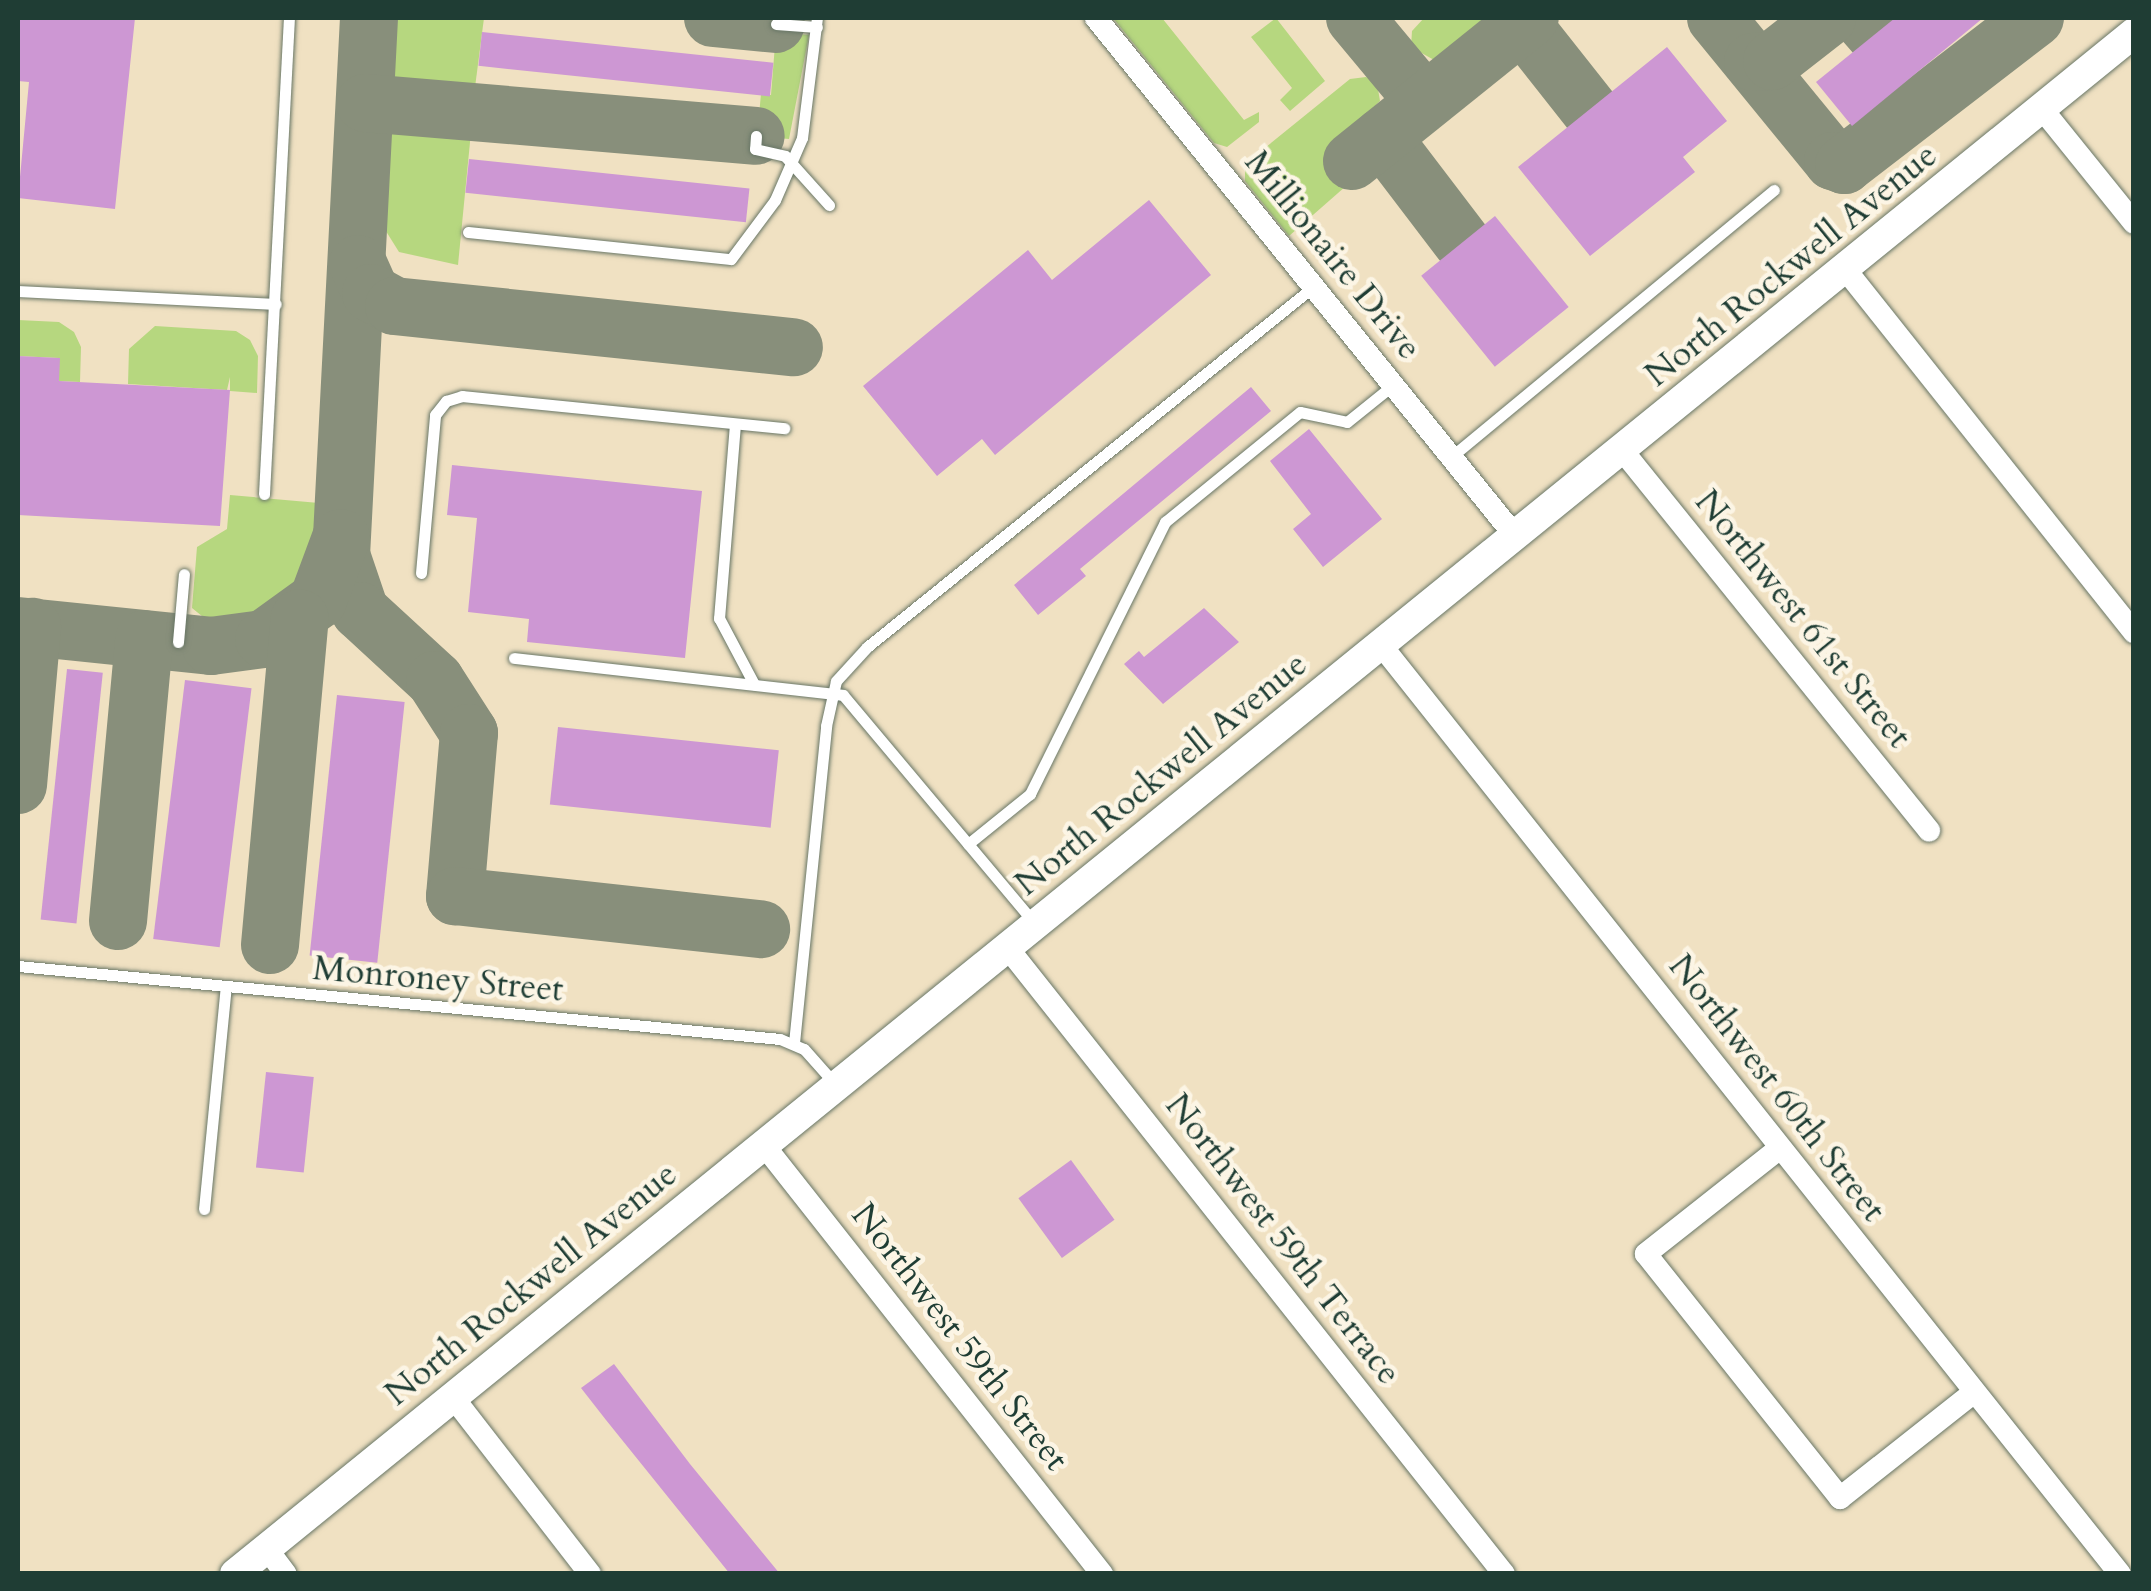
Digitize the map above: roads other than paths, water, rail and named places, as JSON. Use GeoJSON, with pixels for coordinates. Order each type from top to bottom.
{"type":"FeatureCollection","features":[{"type":"Feature","properties":{"kind":"main road","name":"North Rockwell Avenue"},"geometry":{"type":"LineString","coordinates":[[235,1574],[2134,33]]}},
{"type":"Feature","properties":{"kind":"street","name":"Millionaire Drive"},"geometry":{"type":"LineString","coordinates":[[1096,18],[1516,537]]}},
{"type":"Feature","properties":{"kind":"street"},"geometry":{"type":"LineString","coordinates":[[2042,109],[2134,222]]}},
{"type":"Feature","properties":{"kind":"street"},"geometry":{"type":"LineString","coordinates":[[1845,269],[2134,632]]}},
{"type":"Feature","properties":{"kind":"street","name":"Northwest 61st Street"},"geometry":{"type":"LineString","coordinates":[[1622,450],[1929,832]]}},
{"type":"Feature","properties":{"kind":"street","name":"Northwest 60th Street"},"geometry":{"type":"LineString","coordinates":[[1382,645],[2120,1574]]}},
{"type":"Feature","properties":{"kind":"street","name":"Northwest 59th Terrace"},"geometry":{"type":"LineString","coordinates":[[1007,947],[1504,1574]]}},
{"type":"Feature","properties":{"kind":"street","name":"Northwest 59th Street"},"geometry":{"type":"LineString","coordinates":[[763,1144],[1102,1574]]}},
{"type":"Feature","properties":{"kind":"street"},"geometry":{"type":"LineString","coordinates":[[1780,1148],[1646,1254],[1719,1346],[1840,1498],[1974,1392]]}},
{"type":"Feature","properties":{"kind":"street"},"geometry":{"type":"LineString","coordinates":[[452,1396],[590,1574]]}},
{"type":"Feature","properties":{"kind":"street"},"geometry":{"type":"LineString","coordinates":[[267,1548],[286,1574]]}},
{"type":"Feature","properties":{"kind":"lane"},"geometry":{"type":"LineString","coordinates":[[264,494],[288,18]]}},
{"type":"Feature","properties":{"kind":"lane"},"geometry":{"type":"LineString","coordinates":[[468,232],[732,259],[776,200],[802,138],[817,22],[776,24]]}},
{"type":"Feature","properties":{"kind":"lane"},"geometry":{"type":"LineString","coordinates":[[756,136],[755,150],[791,164],[829,206]]}},
{"type":"Feature","properties":{"kind":"lane"},"geometry":{"type":"LineString","coordinates":[[1451,458],[1774,190]]}},
{"type":"Feature","properties":{"kind":"lane"},"geometry":{"type":"LineString","coordinates":[[836,1085],[794,1043],[831,692],[867,647],[1313,287]]}},
{"type":"Feature","properties":{"kind":"lane"},"geometry":{"type":"LineString","coordinates":[[18,291],[276,304]]}},
{"type":"Feature","properties":{"kind":"lane"},"geometry":{"type":"LineString","coordinates":[[968,844],[1030,794],[1165,522],[1300,412],[1347,422],[1393,385]]}},
{"type":"Feature","properties":{"kind":"lane"},"geometry":{"type":"LineString","coordinates":[[421,573],[435,415],[446,401],[462,396],[784,428]]}},
{"type":"Feature","properties":{"kind":"lane"},"geometry":{"type":"LineString","coordinates":[[735,424],[719,618],[754,684]]}},
{"type":"Feature","properties":{"kind":"lane"},"geometry":{"type":"LineString","coordinates":[[178,642],[184,574]]}},
{"type":"Feature","properties":{"kind":"lane"},"geometry":{"type":"LineString","coordinates":[[514,658],[831,692],[852,702],[1035,924]]}},
{"type":"Feature","properties":{"kind":"lane","name":"Monroney Street"},"geometry":{"type":"LineString","coordinates":[[18,966],[794,1043]]}},
{"type":"Feature","properties":{"kind":"lane"},"geometry":{"type":"LineString","coordinates":[[204,1209],[226,986]]}}]}
